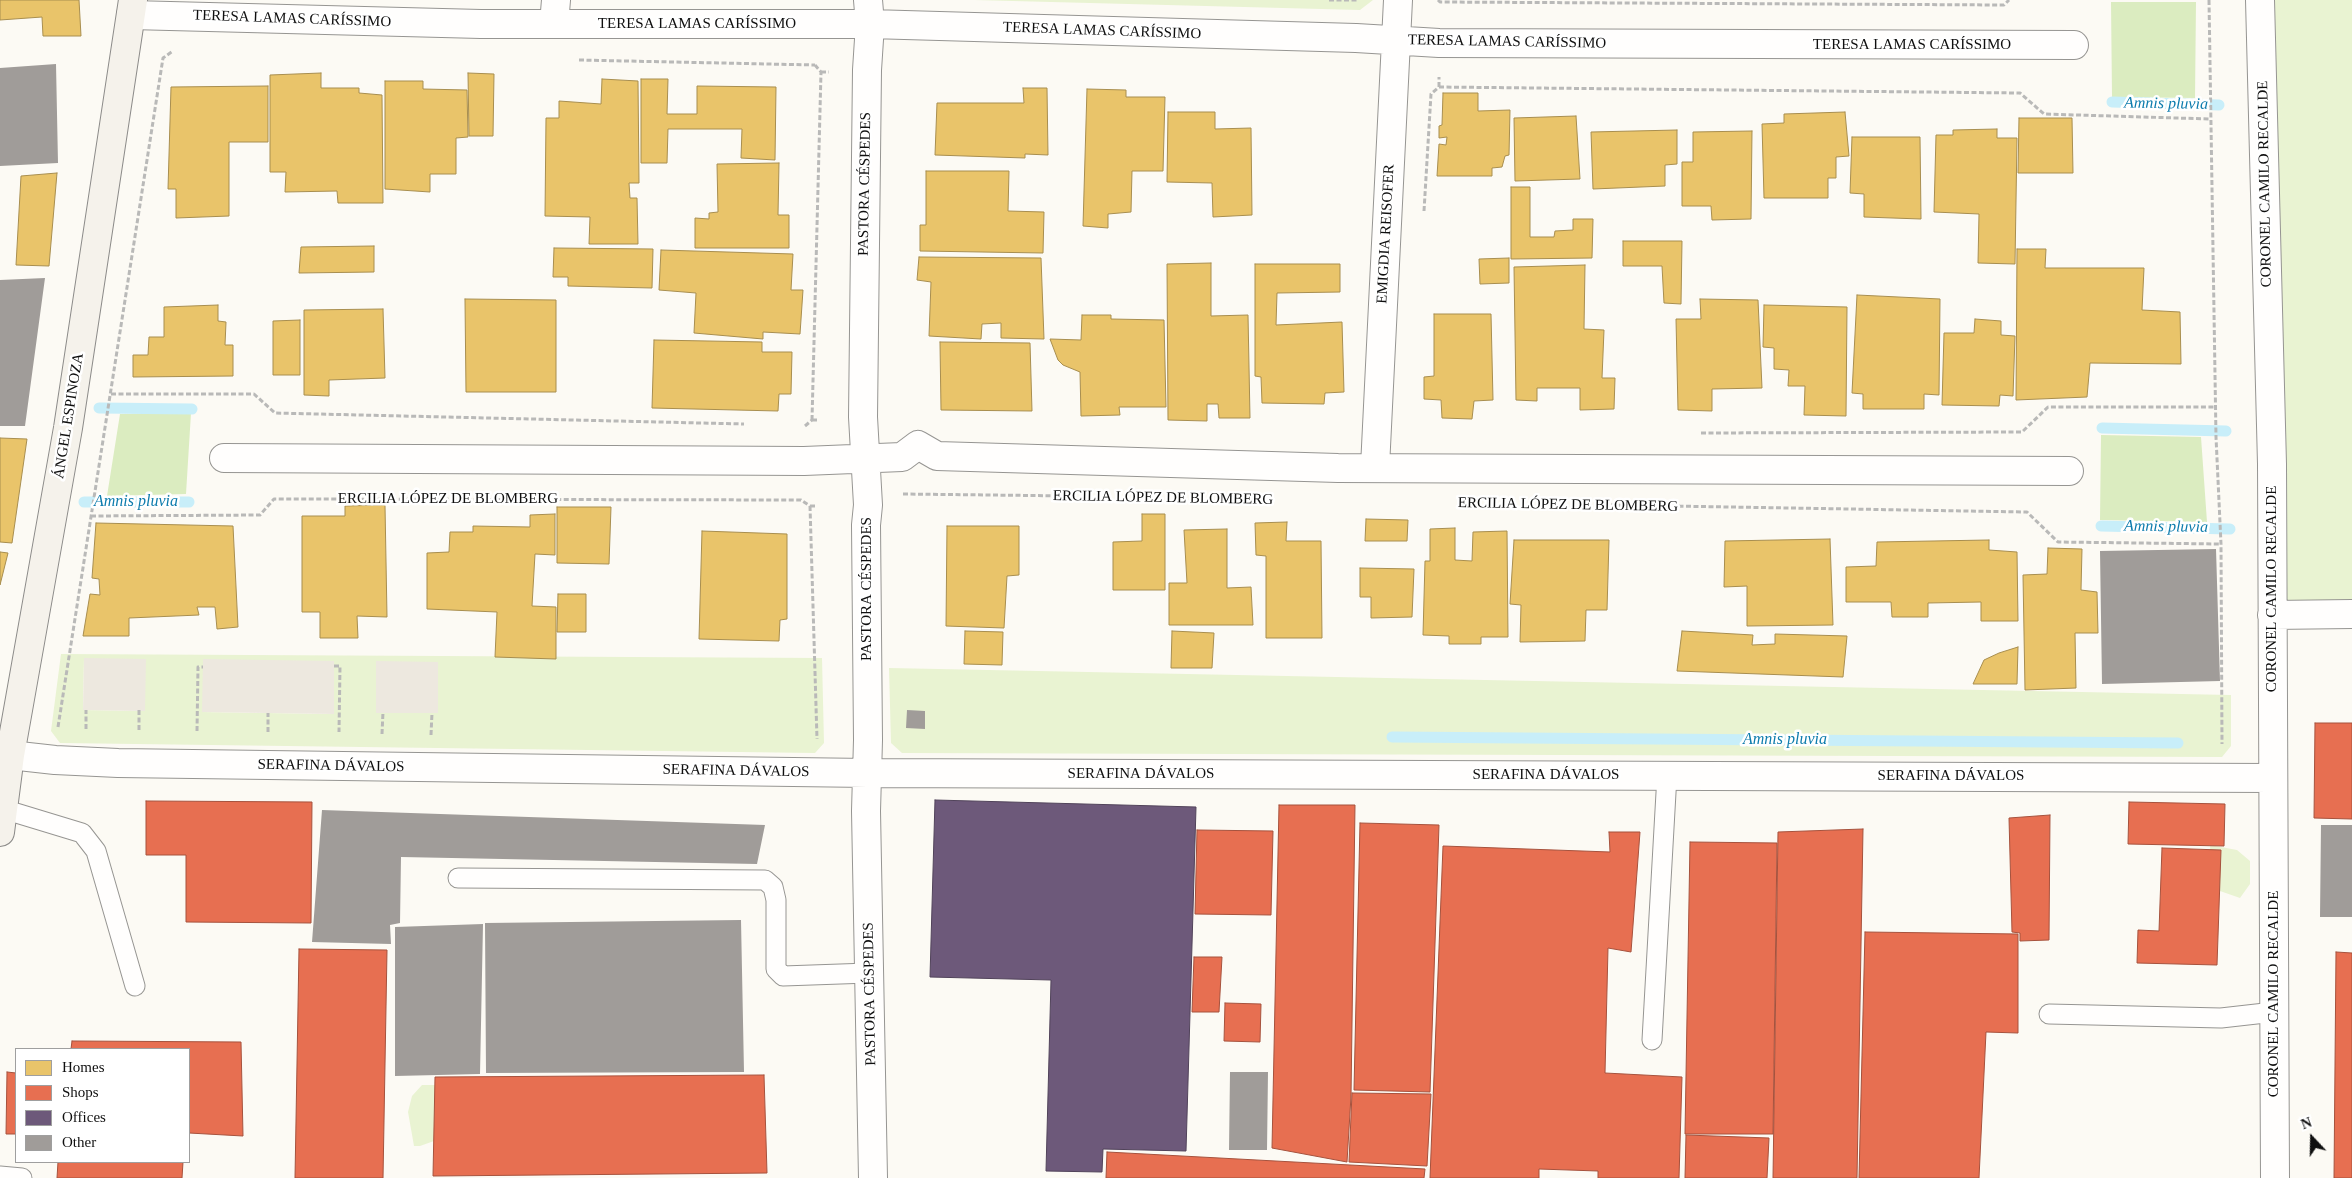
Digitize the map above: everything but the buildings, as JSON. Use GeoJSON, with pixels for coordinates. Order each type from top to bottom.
{"type":"FeatureCollection","features":[{"type":"Feature","properties":{"kind":"street","name":"EMIGDIA REISOFER"},"geometry":{"type":"LineString","coordinates":[[1375,467],[1398,0]]}},
{"type":"Feature","properties":{"kind":"street","name":"CORONEL CAMILO RECALDE"},"geometry":{"type":"LineString","coordinates":[[2260,0],[2272,464],[2275,1178]]}},
{"type":"Feature","properties":{"kind":"street","name":"TERESA LAMAS CARÍSSIMO"},"geometry":{"type":"LineString","coordinates":[[132,7],[481,24],[555,12],[869,12],[1439,43],[2074,46]]}},
{"type":"Feature","properties":{"kind":"street","name":"ÁNGEL ESPINOZA"},"geometry":{"type":"LineString","coordinates":[[2,821],[5,752],[68,428],[132,7]]}},
{"type":"Feature","properties":{"kind":"street","name":"PASTORA CÉSPEDES"},"geometry":{"type":"LineString","coordinates":[[869,12],[866,70],[864,458],[868,505],[866,525],[869,974],[873,1178]]}},
{"type":"Feature","properties":{"kind":"street"},"geometry":{"type":"LineString","coordinates":[[224,458],[804,461],[902,457],[916,469],[937,456],[1338,468],[1375,467],[1485,470],[2069,471]]}},
{"type":"Feature","properties":{"kind":"street"},"geometry":{"type":"LineString","coordinates":[[2272,615],[2352,614]]}},
{"type":"Feature","properties":{"kind":"street","name":"SERAFINA DÁVALOS"},"geometry":{"type":"LineString","coordinates":[[5,752],[55,760],[118,763],[868,773],[2274,778]]}},
{"type":"Feature","properties":{"kind":"lane"},"geometry":{"type":"LineString","coordinates":[[1652,1040],[1667,775]]}},
{"type":"Feature","properties":{"kind":"lane"},"geometry":{"type":"LineString","coordinates":[[2,821],[82,833],[96,851],[136,986]]}},
{"type":"Feature","properties":{"kind":"lane"},"geometry":{"type":"LineString","coordinates":[[458,878],[765,880],[773,887],[776,900],[776,969],[783,976],[869,974]]}},
{"type":"Feature","properties":{"kind":"lane"},"geometry":{"type":"LineString","coordinates":[[2049,1014],[2221,1018],[2274,1012]]}},
{"type":"Feature","properties":{"kind":"lane"},"geometry":{"type":"LineString","coordinates":[[0,1176],[22,1178]]}},
{"type":"Feature","properties":{"kind":"path"},"geometry":{"type":"LineString","coordinates":[[1329,0],[1359,0]]}},
{"type":"Feature","properties":{"kind":"path"},"geometry":{"type":"LineString","coordinates":[[1439,1],[2004,5],[2009,0]]}},
{"type":"Feature","properties":{"kind":"path"},"geometry":{"type":"LineString","coordinates":[[2209,0],[2216,406],[2221,544],[2223,742],[2217,750]]}},
{"type":"Feature","properties":{"kind":"path"},"geometry":{"type":"LineString","coordinates":[[61,733],[58,728],[163,58],[173,51]]}},
{"type":"Feature","properties":{"kind":"path"},"geometry":{"type":"LineString","coordinates":[[796,426],[806,426],[812,420],[821,72],[815,65]]}},
{"type":"Feature","properties":{"kind":"path"},"geometry":{"type":"LineString","coordinates":[[821,72],[829,72]]}},
{"type":"Feature","properties":{"kind":"path"},"geometry":{"type":"LineString","coordinates":[[1439,77],[1439,87],[2020,93],[2044,114],[2210,119]]}},
{"type":"Feature","properties":{"kind":"path"},"geometry":{"type":"LineString","coordinates":[[111,394],[254,394],[275,414],[747,425]]}},
{"type":"Feature","properties":{"kind":"path"},"geometry":{"type":"LineString","coordinates":[[1695,433],[2022,432],[2048,407],[2216,406]]}},
{"type":"Feature","properties":{"kind":"path"},"geometry":{"type":"LineString","coordinates":[[812,420],[819,420]]}},
{"type":"Feature","properties":{"kind":"path","name":"ERCILIA LÓPEZ DE BLOMBERG"},"geometry":{"type":"LineString","coordinates":[[903,494],[1080,496]]}},
{"type":"Feature","properties":{"kind":"path","name":"ERCILIA LÓPEZ DE BLOMBERG"},"geometry":{"type":"LineString","coordinates":[[91,516],[260,515],[274,499],[802,500],[810,506],[817,506]]}},
{"type":"Feature","properties":{"kind":"path","name":"ERCILIA LÓPEZ DE BLOMBERG"},"geometry":{"type":"LineString","coordinates":[[1602,505],[2027,512],[2058,542],[2221,544]]}},
{"type":"Feature","properties":{"kind":"path"},"geometry":{"type":"LineString","coordinates":[[810,506],[817,738]]}},
{"type":"Feature","properties":{"kind":"path"},"geometry":{"type":"LineString","coordinates":[[334,666],[340,666],[339,740]]}},
{"type":"Feature","properties":{"kind":"path"},"geometry":{"type":"LineString","coordinates":[[197,738],[198,667],[203,667]]}},
{"type":"Feature","properties":{"kind":"path"},"geometry":{"type":"LineString","coordinates":[[86,710],[86,737]]}},
{"type":"Feature","properties":{"kind":"path"},"geometry":{"type":"LineString","coordinates":[[139,710],[139,737]]}},
{"type":"Feature","properties":{"kind":"path"},"geometry":{"type":"LineString","coordinates":[[382,740],[383,712]]}},
{"type":"Feature","properties":{"kind":"path"},"geometry":{"type":"LineString","coordinates":[[267,739],[268,713]]}},
{"type":"Feature","properties":{"kind":"path"},"geometry":{"type":"LineString","coordinates":[[431,741],[432,713]]}},
{"type":"Feature","properties":{"kind":"green space"},"geometry":{"type":"Polygon","coordinates":[[[974,0],[1373,0],[1360,10],[974,0]]]}},
{"type":"Feature","properties":{"kind":"green space"},"geometry":{"type":"Polygon","coordinates":[[[2274,0],[2352,0],[2352,604],[2285,605],[2274,0]]]}},
{"type":"Feature","properties":{"kind":"green space"},"geometry":{"type":"Polygon","coordinates":[[[2111,2],[2196,2],[2195,98],[2112,97],[2111,2]]]}},
{"type":"Feature","properties":{"kind":"green space"},"geometry":{"type":"Polygon","coordinates":[[[191,413],[186,494],[107,496],[120,414],[191,413]]]}},
{"type":"Feature","properties":{"kind":"green space"},"geometry":{"type":"Polygon","coordinates":[[[2101,435],[2201,437],[2207,522],[2100,520],[2101,435]]]}},
{"type":"Feature","properties":{"kind":"green space"},"geometry":{"type":"Polygon","coordinates":[[[61,654],[822,658],[824,743],[815,753],[60,743],[51,731],[61,654]],[[84,659],[83,710],[145,711],[84,659]],[[334,661],[202,712],[333,714],[334,661]],[[438,662],[376,713],[438,713],[438,662]]]}},
{"type":"Feature","properties":{"kind":"green space"},"geometry":{"type":"Polygon","coordinates":[[[889,668],[2231,695],[2231,746],[2222,757],[902,753],[891,743],[889,668]]]}},
{"type":"Feature","properties":{"kind":"green space"},"geometry":{"type":"Polygon","coordinates":[[[2210,845],[2237,850],[2250,861],[2250,884],[2240,898],[2220,891],[2204,906],[2212,883],[2210,845]]]}},
{"type":"Feature","properties":{"kind":"green space"},"geometry":{"type":"Polygon","coordinates":[[[422,1085],[435,1085],[441,1100],[442,1133],[434,1141],[414,1146],[408,1112],[412,1096],[422,1085]]]}},
{"type":"Feature","properties":{"kind":"shaded area"},"geometry":{"type":"Polygon","coordinates":[[[84,658],[146,659],[145,711],[83,710],[84,658]]]}},
{"type":"Feature","properties":{"kind":"shaded area"},"geometry":{"type":"Polygon","coordinates":[[[203,659],[334,661],[334,714],[202,712],[203,659]]]}},
{"type":"Feature","properties":{"kind":"shaded area"},"geometry":{"type":"Polygon","coordinates":[[[376,661],[438,662],[438,713],[376,713],[376,661]]]}},
{"type":"Feature","properties":{"kind":"waterway","name":"Amnis pluvia"},"geometry":{"type":"LineString","coordinates":[[2112,102],[2219,105]]}},
{"type":"Feature","properties":{"kind":"waterway","name":"Amnis pluvia"},"geometry":{"type":"LineString","coordinates":[[99,408],[192,409]]}},
{"type":"Feature","properties":{"kind":"waterway","name":"Amnis pluvia"},"geometry":{"type":"LineString","coordinates":[[2102,428],[2226,431]]}},
{"type":"Feature","properties":{"kind":"waterway","name":"Amnis pluvia"},"geometry":{"type":"LineString","coordinates":[[84,502],[189,502]]}},
{"type":"Feature","properties":{"kind":"waterway","name":"Amnis pluvia"},"geometry":{"type":"LineString","coordinates":[[2101,526],[2230,529]]}},
{"type":"Feature","properties":{"kind":"waterway","name":"Amnis pluvia"},"geometry":{"type":"LineString","coordinates":[[1392,737],[2178,743]]}}]}
